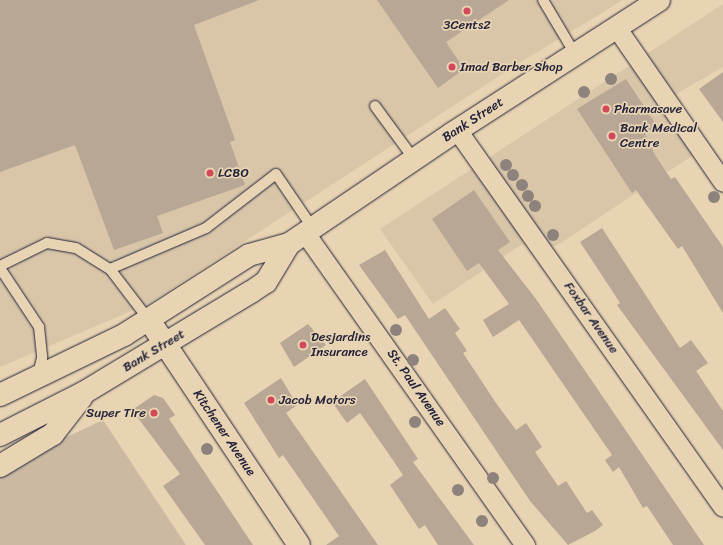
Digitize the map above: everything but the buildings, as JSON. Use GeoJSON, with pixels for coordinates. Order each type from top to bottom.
{"type":"FeatureCollection","features":[{"type":"Feature","properties":{"kind":"main road","name":"Bank Street"},"geometry":{"type":"LineString","coordinates":[[0,395],[38,374],[149,320],[249,255],[302,235],[457,130],[659,0]]}},
{"type":"Feature","properties":{"kind":"main road","name":"Bank Street"},"geometry":{"type":"LineString","coordinates":[[0,435],[85,392],[165,345],[266,282],[302,235]]}},
{"type":"Feature","properties":{"kind":"main road","name":"Kitchener Avenue"},"geometry":{"type":"LineString","coordinates":[[149,320],[299,545]]}},
{"type":"Feature","properties":{"kind":"main road"},"geometry":{"type":"LineString","coordinates":[[0,389],[38,374]]}},
{"type":"Feature","properties":{"kind":"main road"},"geometry":{"type":"LineString","coordinates":[[0,466],[52,434],[85,392]]}},
{"type":"Feature","properties":{"kind":"street"},"geometry":{"type":"LineString","coordinates":[[616,27],[723,182]]}},
{"type":"Feature","properties":{"kind":"street","name":"Foxbar Avenue"},"geometry":{"type":"LineString","coordinates":[[457,130],[723,507]]}},
{"type":"Feature","properties":{"kind":"street","name":"St. Paul Avenue"},"geometry":{"type":"LineString","coordinates":[[302,235],[525,545]]}},
{"type":"Feature","properties":{"kind":"lane"},"geometry":{"type":"LineString","coordinates":[[543,0],[575,54]]}},
{"type":"Feature","properties":{"kind":"lane"},"geometry":{"type":"LineString","coordinates":[[375,106],[414,159]]}},
{"type":"Feature","properties":{"kind":"lane"},"geometry":{"type":"LineString","coordinates":[[110,269],[206,228],[276,174],[302,235]]}},
{"type":"Feature","properties":{"kind":"lane"},"geometry":{"type":"LineString","coordinates":[[38,374],[42,358],[39,327],[0,267],[35,247],[52,242],[76,248],[110,269],[149,320]]}},
{"type":"Feature","properties":{"kind":"shaded area"},"geometry":{"type":"Polygon","coordinates":[[[0,0],[623,0],[516,65],[150,303],[0,367],[0,0]]]}},
{"type":"Feature","properties":{"kind":"shaded area"},"geometry":{"type":"Polygon","coordinates":[[[723,4],[723,67],[671,97],[695,154],[556,246],[521,245],[433,304],[380,229],[723,4]]]}},
{"type":"Feature","properties":{"kind":"shaded area"},"geometry":{"type":"Polygon","coordinates":[[[103,420],[186,545],[0,545],[0,468],[103,420]]]}},
{"type":"Feature","properties":{"kind":"place","name":"3Cents2"},"geometry":{"type":"Point","coordinates":[467,11]}},
{"type":"Feature","properties":{"kind":"place","name":"Imad Barber Shop"},"geometry":{"type":"Point","coordinates":[452,67]}},
{"type":"Feature","properties":{"kind":"place","name":"Pharmasave"},"geometry":{"type":"Point","coordinates":[606,109]}},
{"type":"Feature","properties":{"kind":"place","name":"Bank Medical Centre"},"geometry":{"type":"Point","coordinates":[612,136]}},
{"type":"Feature","properties":{"kind":"place","name":"LCBO"},"geometry":{"type":"Point","coordinates":[210,173]}},
{"type":"Feature","properties":{"kind":"place","name":"Desjardins Insurance"},"geometry":{"type":"Point","coordinates":[303,345]}},
{"type":"Feature","properties":{"kind":"place","name":"Jacob Motors"},"geometry":{"type":"Point","coordinates":[271,400]}},
{"type":"Feature","properties":{"kind":"place","name":"Super Tire"},"geometry":{"type":"Point","coordinates":[154,413]}}]}
